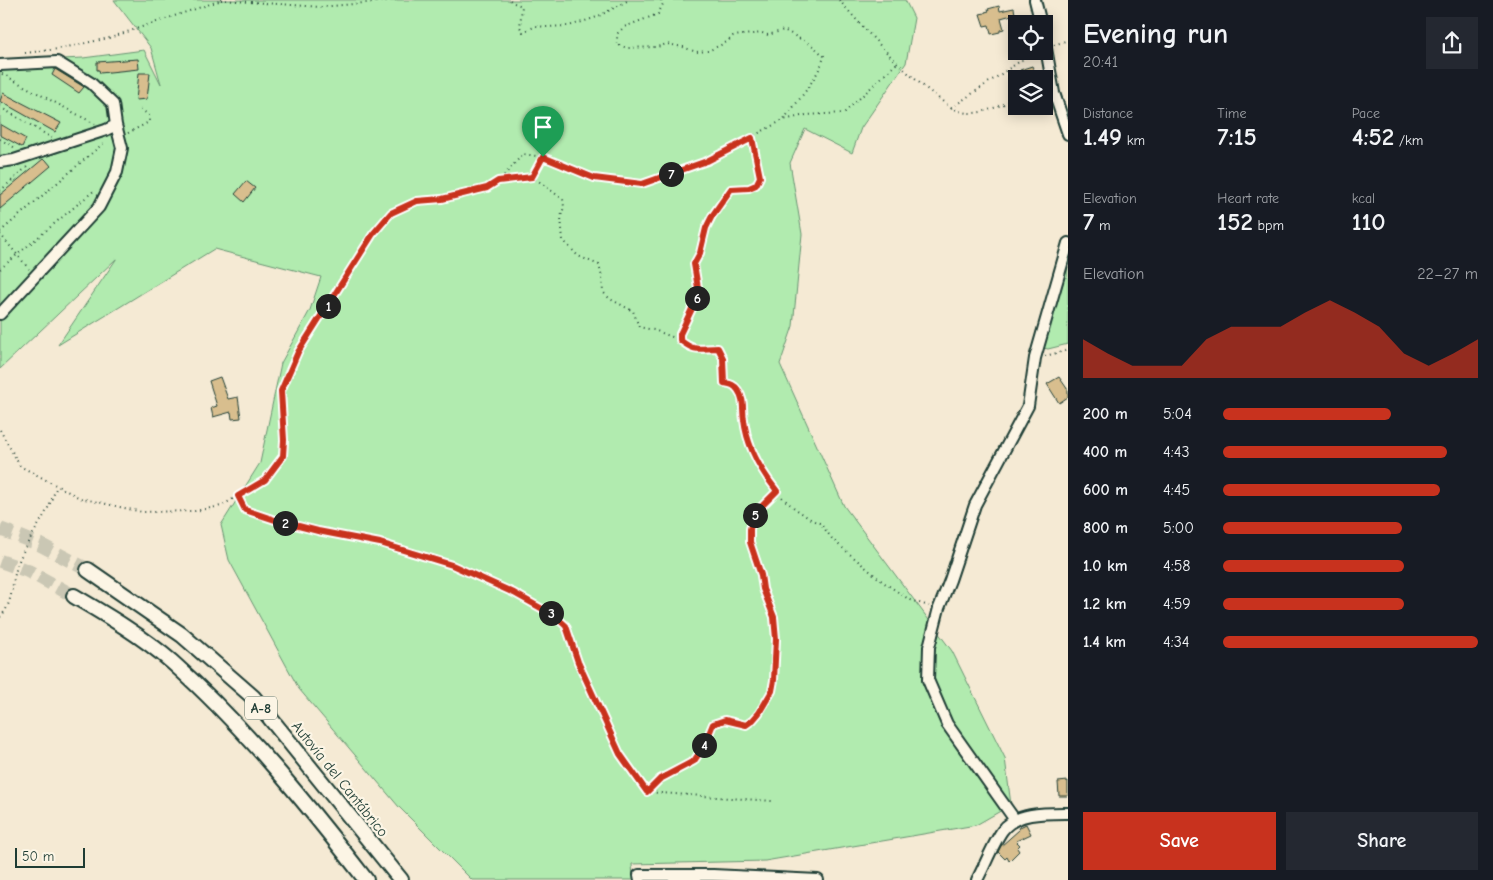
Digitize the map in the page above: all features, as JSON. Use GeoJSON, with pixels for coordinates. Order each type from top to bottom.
{"type":"FeatureCollection","features":[{"type":"Feature","properties":{"kind":"highway","name":"Autovía del Cantábrico"},"geometry":{"type":"LineString","coordinates":[[88,570],[182,635],[253,698],[401,880]]}},
{"type":"Feature","properties":{"kind":"highway","name":"A-8"},"geometry":{"type":"LineString","coordinates":[[74,596],[121,624],[170,661],[220,707],[296,791],[366,880]]}},
{"type":"Feature","properties":{"kind":"street"},"geometry":{"type":"LineString","coordinates":[[1035,0],[1039,15]]}},
{"type":"Feature","properties":{"kind":"street"},"geometry":{"type":"LineString","coordinates":[[1048,60],[1054,93],[1068,134]]}},
{"type":"Feature","properties":{"kind":"street"},"geometry":{"type":"LineString","coordinates":[[0,65],[57,62],[91,84],[113,104],[122,148],[117,172],[99,207],[0,314]]}},
{"type":"Feature","properties":{"kind":"street"},"geometry":{"type":"LineString","coordinates":[[0,162],[28,156],[116,125]]}},
{"type":"Feature","properties":{"kind":"street"},"geometry":{"type":"LineString","coordinates":[[1015,820],[947,724],[928,680],[929,647],[939,608],[975,505],[1028,406],[1035,358],[1068,243]]}},
{"type":"Feature","properties":{"kind":"street"},"geometry":{"type":"LineString","coordinates":[[977,880],[1003,830],[1015,820],[1037,814],[1068,813]]}},
{"type":"Feature","properties":{"kind":"street"},"geometry":{"type":"LineString","coordinates":[[640,880],[639,875],[713,875],[818,880]]}},
{"type":"Feature","properties":{"kind":"path"},"geometry":{"type":"LineString","coordinates":[[19,54],[58,49],[109,38],[222,0],[321,7],[397,0]]}},
{"type":"Feature","properties":{"kind":"path"},"geometry":{"type":"LineString","coordinates":[[510,0],[522,6],[520,27],[523,32],[536,26],[546,28],[569,26],[597,17],[629,0]]}},
{"type":"Feature","properties":{"kind":"path"},"geometry":{"type":"LineString","coordinates":[[660,0],[663,4],[658,14],[624,27],[618,33],[616,44],[627,48],[657,47],[667,44],[696,52],[708,51],[727,42],[733,36],[762,33],[768,35],[784,30],[813,46],[824,56],[822,65],[805,90],[802,98],[783,120]]}},
{"type":"Feature","properties":{"kind":"path"},"geometry":{"type":"LineString","coordinates":[[838,0],[886,54],[951,108],[968,113],[988,111],[1008,103]]}},
{"type":"Feature","properties":{"kind":"path"},"geometry":{"type":"LineString","coordinates":[[1053,41],[1068,40]]}},
{"type":"Feature","properties":{"kind":"path"},"geometry":{"type":"LineString","coordinates":[[951,108],[1022,60]]}},
{"type":"Feature","properties":{"kind":"path"},"geometry":{"type":"LineString","coordinates":[[0,430],[20,466],[80,498],[142,512],[195,511],[221,506],[265,480],[283,456],[281,391],[298,352],[373,234],[391,213],[417,201],[442,199],[487,188],[498,181],[524,154],[543,157],[594,178],[642,184],[707,161],[783,120],[806,115],[844,113],[897,63]]}},
{"type":"Feature","properties":{"kind":"path"},"geometry":{"type":"LineString","coordinates":[[0,73],[106,130]]}},
{"type":"Feature","properties":{"kind":"path"},"geometry":{"type":"LineString","coordinates":[[0,107],[63,144]]}},
{"type":"Feature","properties":{"kind":"path"},"geometry":{"type":"LineString","coordinates":[[35,276],[0,233],[106,141],[116,125],[122,134],[130,133],[149,122],[149,115],[140,109]]}},
{"type":"Feature","properties":{"kind":"path"},"geometry":{"type":"LineString","coordinates":[[680,340],[680,334],[699,294],[694,264],[700,253],[706,228],[731,189],[749,188],[756,185],[760,177],[752,138]]}},
{"type":"Feature","properties":{"kind":"path"},"geometry":{"type":"LineString","coordinates":[[0,139],[28,156]]}},
{"type":"Feature","properties":{"kind":"path"},"geometry":{"type":"LineString","coordinates":[[0,191],[44,150]]}},
{"type":"Feature","properties":{"kind":"path"},"geometry":{"type":"LineString","coordinates":[[532,177],[543,157]]}},
{"type":"Feature","properties":{"kind":"path"},"geometry":{"type":"LineString","coordinates":[[498,181],[532,177],[546,189],[563,199],[564,207],[561,217],[564,240],[578,256],[599,265],[603,292],[633,311],[639,327],[654,330],[680,340],[686,346],[697,350],[718,348],[723,358],[724,383],[732,384],[738,390],[744,405],[743,420],[750,445],[762,474],[785,502],[814,522],[820,522],[833,540],[883,582],[910,600],[939,608]]}},
{"type":"Feature","properties":{"kind":"path"},"geometry":{"type":"LineString","coordinates":[[0,269],[96,189]]}},
{"type":"Feature","properties":{"kind":"path"},"geometry":{"type":"LineString","coordinates":[[1035,358],[1068,350]]}},
{"type":"Feature","properties":{"kind":"path"},"geometry":{"type":"LineString","coordinates":[[0,617],[7,610],[12,597],[15,572],[23,551],[48,508],[57,486]]}},
{"type":"Feature","properties":{"kind":"path"},"geometry":{"type":"LineString","coordinates":[[647,792],[660,779],[694,761],[704,746],[713,724],[725,720],[746,725],[759,713],[772,691],[776,632],[774,617],[763,589],[761,575],[750,542],[750,529],[753,518],[758,510],[777,491]]}},
{"type":"Feature","properties":{"kind":"path"},"geometry":{"type":"LineString","coordinates":[[238,496],[245,510],[275,520],[318,531],[380,543],[452,565],[514,593],[555,616],[566,626],[578,662],[620,754],[647,792]]}},
{"type":"Feature","properties":{"kind":"path"},"geometry":{"type":"LineString","coordinates":[[647,792],[772,801]]}},
{"type":"Feature","properties":{"kind":"green space"},"geometry":{"type":"Polygon","coordinates":[[[114,0],[905,0],[914,18],[906,63],[861,128],[852,153],[805,129],[790,163],[802,234],[793,326],[780,364],[844,506],[952,651],[1005,758],[1011,805],[976,825],[765,861],[632,864],[633,880],[472,880],[399,807],[299,689],[229,560],[221,525],[260,463],[281,363],[310,310],[321,277],[214,249],[58,345],[117,258],[0,369],[0,62],[83,58],[144,50],[161,84],[151,48],[114,0]]]}},
{"type":"Feature","properties":{"kind":"green space"},"geometry":{"type":"Polygon","coordinates":[[[1068,267],[1068,344],[1048,349],[1043,348],[1068,267]]]}},
{"type":"Feature","properties":{"kind":"building"},"geometry":{"type":"Polygon","coordinates":[[[999,6],[1000,11],[1014,8],[1015,14],[1001,18],[1004,29],[991,34],[989,25],[984,26],[980,14],[989,11],[988,9],[999,6]]]}},
{"type":"Feature","properties":{"kind":"building"},"geometry":{"type":"Polygon","coordinates":[[[138,59],[139,69],[100,73],[97,70],[97,62],[138,59]]]}},
{"type":"Feature","properties":{"kind":"building"},"geometry":{"type":"Polygon","coordinates":[[[1032,66],[1034,70],[1020,70],[1032,66]]]}},
{"type":"Feature","properties":{"kind":"building"},"geometry":{"type":"Polygon","coordinates":[[[55,69],[84,87],[79,93],[52,75],[55,69]]]}},
{"type":"Feature","properties":{"kind":"building"},"geometry":{"type":"Polygon","coordinates":[[[139,73],[150,73],[147,99],[136,100],[139,73]]]}},
{"type":"Feature","properties":{"kind":"building"},"geometry":{"type":"Polygon","coordinates":[[[3,93],[61,123],[55,132],[0,101],[3,93]]]}},
{"type":"Feature","properties":{"kind":"building"},"geometry":{"type":"Polygon","coordinates":[[[0,124],[26,139],[22,147],[0,135],[0,124]]]}},
{"type":"Feature","properties":{"kind":"building"},"geometry":{"type":"Polygon","coordinates":[[[43,159],[51,166],[0,209],[0,195],[43,159]]]}},
{"type":"Feature","properties":{"kind":"building"},"geometry":{"type":"Polygon","coordinates":[[[246,181],[255,188],[244,202],[235,194],[246,181]]]}},
{"type":"Feature","properties":{"kind":"building"},"geometry":{"type":"Polygon","coordinates":[[[220,377],[228,399],[238,397],[241,418],[232,419],[231,412],[213,417],[211,408],[217,406],[209,381],[220,377]]]}},
{"type":"Feature","properties":{"kind":"building"},"geometry":{"type":"Polygon","coordinates":[[[1059,377],[1068,390],[1068,397],[1059,403],[1047,384],[1059,377]]]}},
{"type":"Feature","properties":{"kind":"building"},"geometry":{"type":"Polygon","coordinates":[[[1068,781],[1068,796],[1059,796],[1058,782],[1068,781]]]}},
{"type":"Feature","properties":{"kind":"building"},"geometry":{"type":"Polygon","coordinates":[[[1026,824],[1031,834],[1016,841],[1020,845],[1017,848],[1019,851],[1009,861],[1007,857],[1005,859],[998,852],[1001,846],[1019,830],[1018,828],[1026,824]]]}},
{"type":"Feature","properties":{"kind":"tunnel"},"geometry":{"type":"LineString","coordinates":[[0,529],[41,545],[88,570]]}},
{"type":"Feature","properties":{"kind":"tunnel"},"geometry":{"type":"LineString","coordinates":[[0,561],[28,571],[74,596]]}},
{"type":"Feature","properties":{"kind":"route"},"geometry":{"type":"LineString","coordinates":[[752,138],[760,177],[756,185],[749,188],[731,189],[706,228],[700,253],[694,264],[699,294],[680,334],[680,340],[686,346],[697,350],[718,348],[723,358],[724,383],[732,384],[738,390],[744,405],[743,420],[750,445],[762,474],[777,491],[758,510],[753,518],[750,529],[750,542],[761,575],[763,589],[774,617],[776,639],[772,691],[759,713],[746,725],[725,720],[713,724],[704,746],[694,761],[684,764],[655,782],[647,792],[620,754],[578,662],[566,626],[555,616],[514,593],[452,565],[380,543],[318,531],[275,520],[245,510],[238,496],[265,480],[283,456],[281,391],[298,352],[373,234],[391,213],[417,201],[442,199],[487,188],[498,181],[532,177],[543,157],[594,178],[642,184],[707,161],[752,138]]}}]}
